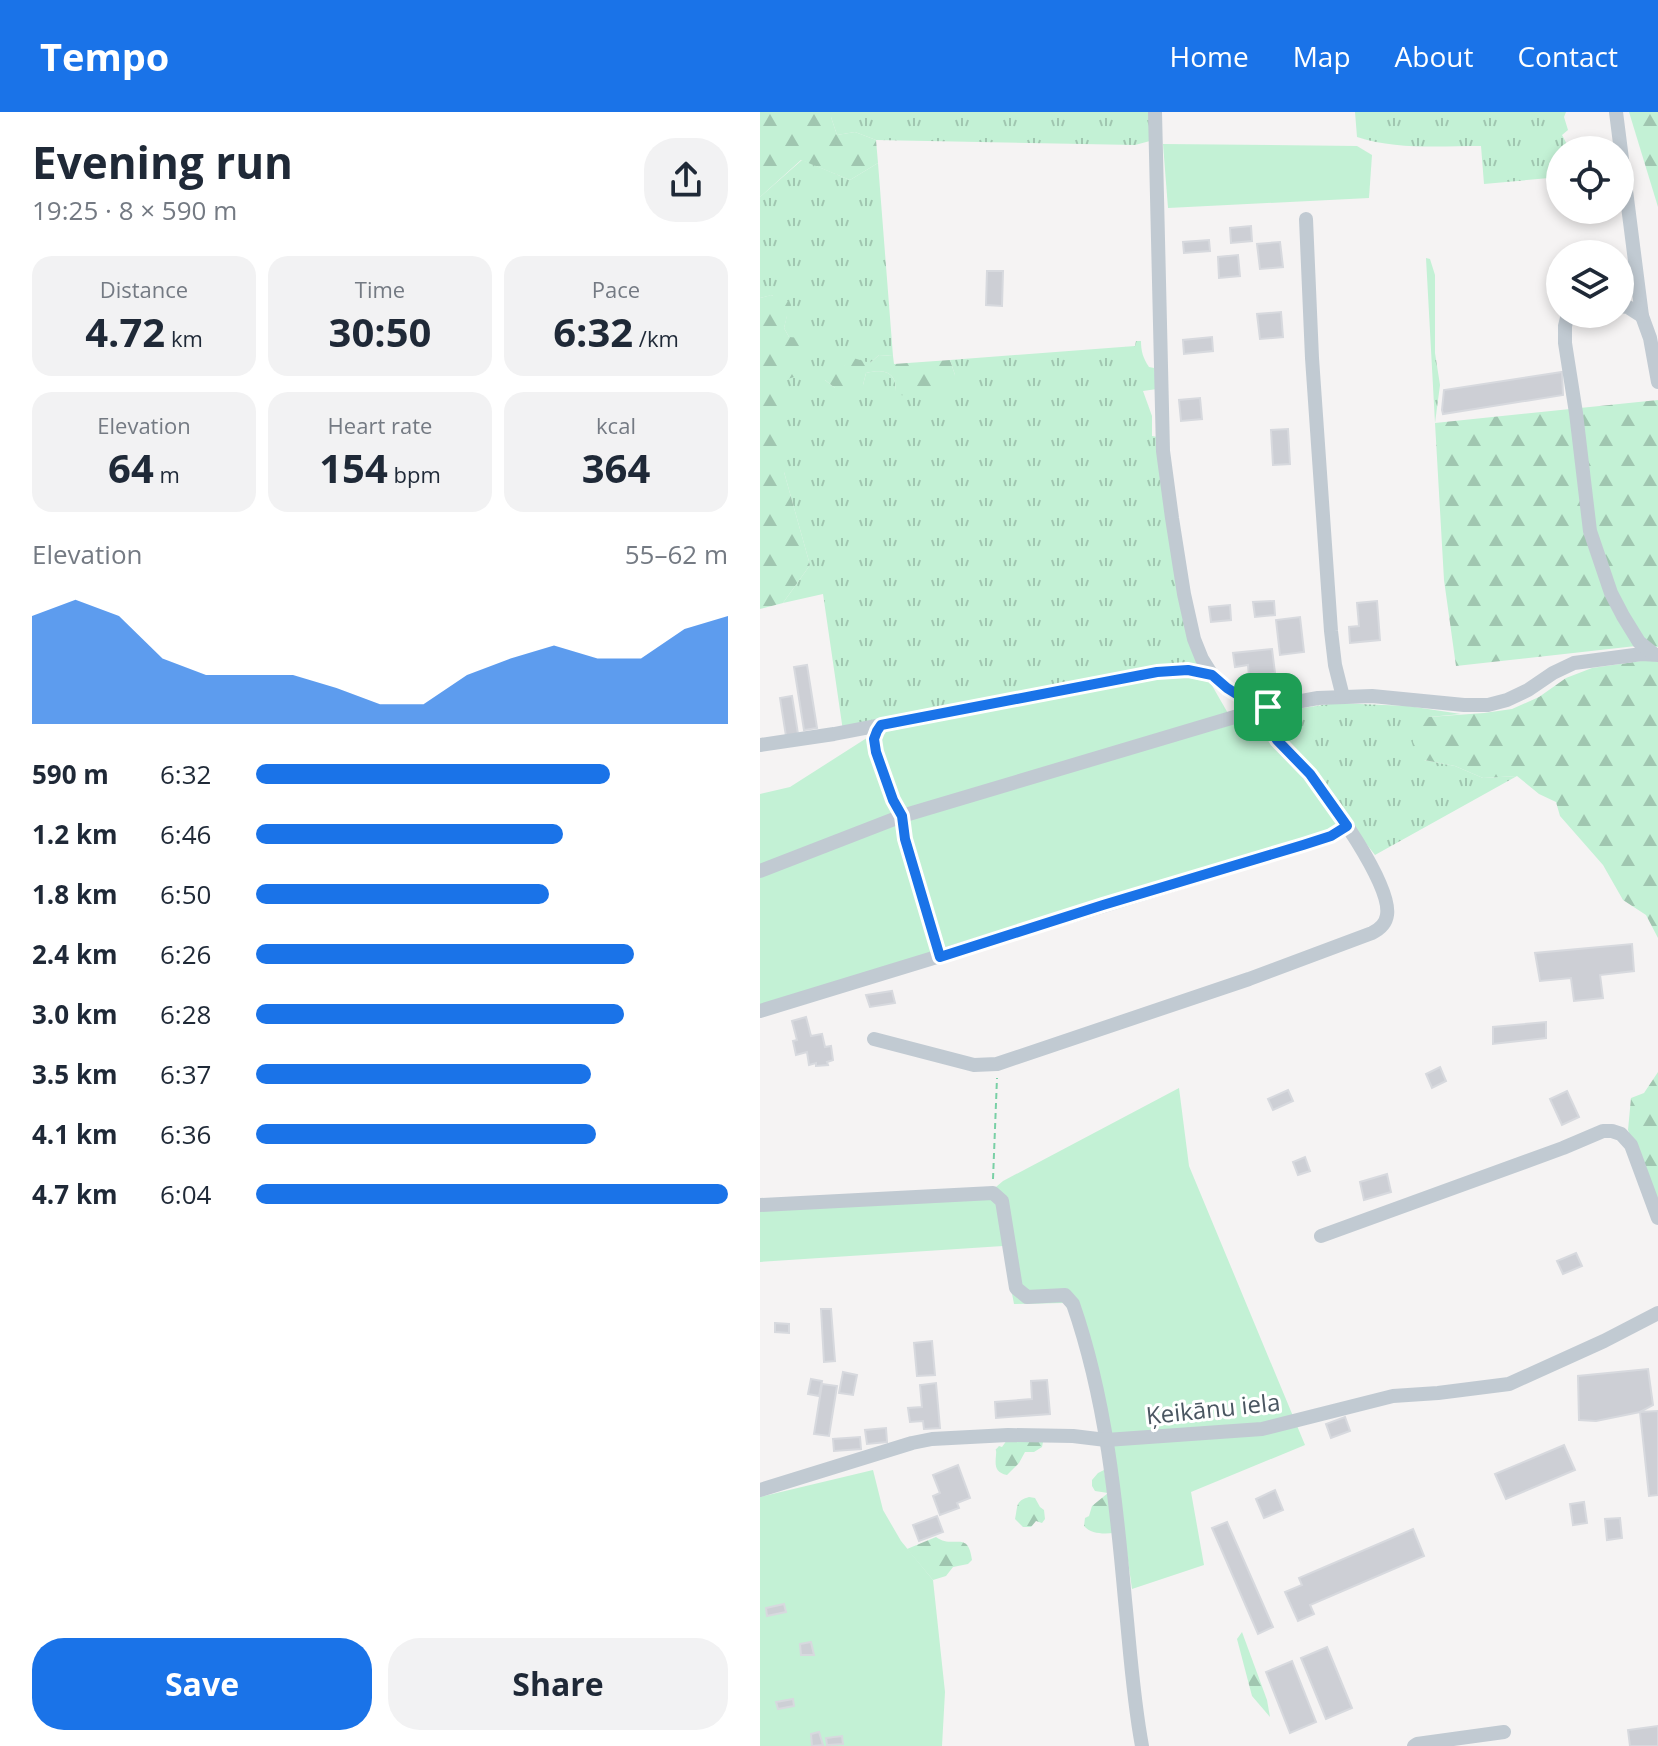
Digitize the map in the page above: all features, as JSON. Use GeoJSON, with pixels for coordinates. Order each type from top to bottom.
{"type":"FeatureCollection","features":[{"type":"Feature","properties":{"kind":"street"},"geometry":{"type":"LineString","coordinates":[[1155,112],[1163,451],[1187,609],[1194,639],[1212,675],[1243,698],[1268,707]]}},
{"type":"Feature","properties":{"kind":"street"},"geometry":{"type":"LineString","coordinates":[[1616,112],[1642,316],[1650,338],[1658,382]]}},
{"type":"Feature","properties":{"kind":"street"},"geometry":{"type":"LineString","coordinates":[[1306,219],[1312,358],[1331,631],[1343,697]]}},
{"type":"Feature","properties":{"kind":"street"},"geometry":{"type":"LineString","coordinates":[[1634,311],[1642,316]]}},
{"type":"Feature","properties":{"kind":"street"},"geometry":{"type":"LineString","coordinates":[[1565,328],[1590,531],[1617,605],[1639,642],[1656,655]]}},
{"type":"Feature","properties":{"kind":"street"},"geometry":{"type":"LineString","coordinates":[[760,871],[902,816],[1268,707],[1318,698],[1372,696],[1488,705],[1528,690],[1574,663],[1609,657],[1656,655]]}},
{"type":"Feature","properties":{"kind":"street"},"geometry":{"type":"LineString","coordinates":[[760,745],[1157,672],[1188,670],[1212,675]]}},
{"type":"Feature","properties":{"kind":"street"},"geometry":{"type":"LineString","coordinates":[[874,1039],[974,1065],[997,1064],[1249,979],[1379,929],[1387,913],[1386,901],[1362,851],[1310,774],[1277,740],[1270,728],[1268,707]]}},
{"type":"Feature","properties":{"kind":"street"},"geometry":{"type":"LineString","coordinates":[[881,725],[874,739],[876,752],[902,816],[905,839],[940,957]]}},
{"type":"Feature","properties":{"kind":"street"},"geometry":{"type":"LineString","coordinates":[[760,1011],[1303,845],[1331,836],[1347,826]]}},
{"type":"Feature","properties":{"kind":"street"},"geometry":{"type":"LineString","coordinates":[[1321,1236],[1603,1131],[1621,1134],[1631,1145],[1658,1218]]}},
{"type":"Feature","properties":{"kind":"street"},"geometry":{"type":"LineString","coordinates":[[760,1205],[993,1193],[1002,1201],[1016,1288],[1027,1297],[1065,1295],[1073,1304],[1096,1384],[1122,1563],[1136,1714],[1142,1746]]}},
{"type":"Feature","properties":{"kind":"street","name":"Ķeikānu iela"},"geometry":{"type":"LineString","coordinates":[[760,1490],[932,1439],[1036,1435],[1106,1440],[1262,1429],[1393,1396],[1509,1384],[1658,1313]]}},
{"type":"Feature","properties":{"kind":"street"},"geometry":{"type":"LineString","coordinates":[[1414,1746],[1504,1732]]}},
{"type":"Feature","properties":{"kind":"path"},"geometry":{"type":"LineString","coordinates":[[993,1193],[997,1064]]}},
{"type":"Feature","properties":{"kind":"green space"},"geometry":{"type":"Polygon","coordinates":[[[760,112],[831,112],[837,135],[855,132],[876,140],[878,163],[850,180],[801,160],[760,197],[760,112]]]}},
{"type":"Feature","properties":{"kind":"green space"},"geometry":{"type":"Polygon","coordinates":[[[831,112],[1150,112],[1150,141],[1135,145],[876,140],[855,132],[837,135],[831,112]]]}},
{"type":"Feature","properties":{"kind":"green space"},"geometry":{"type":"Polygon","coordinates":[[[1355,112],[1566,112],[1564,117],[1568,130],[1563,136],[1546,136],[1546,178],[1484,184],[1481,146],[1387,144],[1357,137],[1355,112]]]}},
{"type":"Feature","properties":{"kind":"green space"},"geometry":{"type":"Polygon","coordinates":[[[1629,112],[1658,112],[1658,207],[1629,112]]]}},
{"type":"Feature","properties":{"kind":"green space"},"geometry":{"type":"Polygon","coordinates":[[[1163,144],[1357,146],[1372,155],[1369,198],[1168,208],[1163,144]]]}},
{"type":"Feature","properties":{"kind":"green space"},"geometry":{"type":"Polygon","coordinates":[[[802,160],[850,180],[878,163],[893,356],[879,355],[870,363],[845,365],[825,380],[835,388],[863,385],[866,373],[878,371],[891,375],[896,391],[955,375],[950,360],[1135,346],[1136,341],[1141,341],[1145,361],[1154,368],[1157,389],[1143,391],[1152,416],[1152,436],[1158,437],[1199,665],[843,731],[823,594],[783,603],[810,565],[784,472],[784,380],[789,337],[784,328],[787,315],[772,295],[760,298],[760,197],[802,160]]]}},
{"type":"Feature","properties":{"kind":"green space"},"geometry":{"type":"Polygon","coordinates":[[[1426,258],[1430,259],[1435,275],[1435,353],[1440,385],[1435,423],[1426,258]]]}},
{"type":"Feature","properties":{"kind":"green space"},"geometry":{"type":"Polygon","coordinates":[[[771,295],[790,303],[793,312],[787,316],[784,328],[789,337],[813,339],[815,351],[806,360],[808,373],[784,380],[784,472],[810,565],[783,603],[760,609],[760,298],[771,295]]]}},
{"type":"Feature","properties":{"kind":"green space"},"geometry":{"type":"Polygon","coordinates":[[[879,355],[893,356],[894,364],[950,360],[955,375],[945,393],[923,397],[900,395],[891,375],[878,371],[866,373],[863,385],[857,389],[835,388],[818,378],[820,369],[845,365],[850,357],[870,363],[879,355]]]}},
{"type":"Feature","properties":{"kind":"green space"},"geometry":{"type":"Polygon","coordinates":[[[1658,400],[1658,647],[1636,646],[1456,666],[1444,580],[1435,423],[1658,400]]]}},
{"type":"Feature","properties":{"kind":"green space"},"geometry":{"type":"Polygon","coordinates":[[[1648,660],[1658,662],[1658,938],[1646,915],[1623,900],[1603,865],[1560,816],[1556,802],[1539,794],[1517,776],[1483,778],[1455,766],[1424,760],[1414,749],[1412,733],[1429,717],[1512,709],[1539,697],[1566,678],[1592,668],[1648,660]]]}},
{"type":"Feature","properties":{"kind":"green space"},"geometry":{"type":"Polygon","coordinates":[[[1176,675],[1210,682],[1233,722],[1256,715],[1270,743],[1313,788],[1339,826],[1327,834],[1107,896],[1028,927],[760,1005],[760,794],[790,787],[873,734],[1176,675]]]}},
{"type":"Feature","properties":{"kind":"green space"},"geometry":{"type":"Polygon","coordinates":[[[1336,703],[1408,706],[1461,714],[1429,717],[1424,760],[1455,766],[1483,778],[1517,776],[1375,855],[1276,729],[1277,717],[1283,711],[1336,703]]]}},
{"type":"Feature","properties":{"kind":"green space"},"geometry":{"type":"Polygon","coordinates":[[[1658,1072],[1658,1208],[1628,1130],[1631,1098],[1644,1093],[1658,1072]]]}},
{"type":"Feature","properties":{"kind":"green space"},"geometry":{"type":"Polygon","coordinates":[[[1179,1088],[1189,1166],[1305,1445],[1191,1492],[1204,1565],[1132,1589],[1106,1404],[1064,1303],[1014,1304],[1003,1246],[760,1262],[760,1211],[983,1198],[1003,1181],[1179,1088]]]}},
{"type":"Feature","properties":{"kind":"green space"},"geometry":{"type":"Polygon","coordinates":[[[1007,1440],[1043,1442],[1042,1447],[1034,1452],[1025,1452],[1007,1475],[997,1468],[996,1450],[1007,1440]]]}},
{"type":"Feature","properties":{"kind":"green space"},"geometry":{"type":"Polygon","coordinates":[[[873,1470],[883,1510],[901,1541],[933,1580],[945,1692],[942,1746],[760,1746],[760,1497],[873,1470]]]}},
{"type":"Feature","properties":{"kind":"green space"},"geometry":{"type":"Polygon","coordinates":[[[1104,1470],[1108,1493],[1095,1491],[1092,1486],[1092,1480],[1104,1470]]]}},
{"type":"Feature","properties":{"kind":"green space"},"geometry":{"type":"Polygon","coordinates":[[[1108,1493],[1114,1533],[1090,1531],[1084,1526],[1085,1518],[1089,1516],[1092,1506],[1108,1493]]]}},
{"type":"Feature","properties":{"kind":"green space"},"geometry":{"type":"Polygon","coordinates":[[[1035,1498],[1044,1510],[1045,1519],[1042,1523],[1036,1521],[1031,1527],[1023,1527],[1015,1519],[1017,1507],[1021,1500],[1035,1498]]]}},
{"type":"Feature","properties":{"kind":"green space"},"geometry":{"type":"Polygon","coordinates":[[[936,1537],[964,1543],[972,1560],[953,1567],[946,1576],[933,1580],[907,1549],[936,1537]]]}},
{"type":"Feature","properties":{"kind":"green space"},"geometry":{"type":"Polygon","coordinates":[[[1242,1632],[1267,1700],[1270,1717],[1252,1696],[1237,1639],[1242,1632]]]}},
{"type":"Feature","properties":{"kind":"building"},"geometry":{"type":"Polygon","coordinates":[[[1251,226],[1252,241],[1231,243],[1230,228],[1251,226]]]}},
{"type":"Feature","properties":{"kind":"building"},"geometry":{"type":"Polygon","coordinates":[[[1209,240],[1210,251],[1184,253],[1183,242],[1209,240]]]}},
{"type":"Feature","properties":{"kind":"building"},"geometry":{"type":"Polygon","coordinates":[[[1280,242],[1283,267],[1260,269],[1257,244],[1280,242]]]}},
{"type":"Feature","properties":{"kind":"building"},"geometry":{"type":"Polygon","coordinates":[[[1238,255],[1240,276],[1219,278],[1218,257],[1238,255]]]}},
{"type":"Feature","properties":{"kind":"building"},"geometry":{"type":"Polygon","coordinates":[[[987,271],[1003,271],[1002,306],[986,305],[987,271]]]}},
{"type":"Feature","properties":{"kind":"building"},"geometry":{"type":"Polygon","coordinates":[[[1281,312],[1283,337],[1260,339],[1257,314],[1281,312]]]}},
{"type":"Feature","properties":{"kind":"building"},"geometry":{"type":"Polygon","coordinates":[[[1212,337],[1213,351],[1184,354],[1183,340],[1212,337]]]}},
{"type":"Feature","properties":{"kind":"building"},"geometry":{"type":"Polygon","coordinates":[[[1562,372],[1563,395],[1443,414],[1444,390],[1562,372]]]}},
{"type":"Feature","properties":{"kind":"building"},"geometry":{"type":"Polygon","coordinates":[[[1200,398],[1202,419],[1181,421],[1179,400],[1200,398]]]}},
{"type":"Feature","properties":{"kind":"building"},"geometry":{"type":"Polygon","coordinates":[[[1288,429],[1290,464],[1273,465],[1271,430],[1288,429]]]}},
{"type":"Feature","properties":{"kind":"building"},"geometry":{"type":"Polygon","coordinates":[[[1274,601],[1275,615],[1255,617],[1253,602],[1274,601]]]}},
{"type":"Feature","properties":{"kind":"building"},"geometry":{"type":"Polygon","coordinates":[[[1377,601],[1380,640],[1350,643],[1349,627],[1359,626],[1357,603],[1377,601]]]}},
{"type":"Feature","properties":{"kind":"building"},"geometry":{"type":"Polygon","coordinates":[[[1230,605],[1231,620],[1211,622],[1209,607],[1230,605]]]}},
{"type":"Feature","properties":{"kind":"building"},"geometry":{"type":"Polygon","coordinates":[[[1300,617],[1304,652],[1280,655],[1276,620],[1300,617]]]}},
{"type":"Feature","properties":{"kind":"building"},"geometry":{"type":"Polygon","coordinates":[[[1272,649],[1275,673],[1249,677],[1248,665],[1235,667],[1233,653],[1272,649]]]}},
{"type":"Feature","properties":{"kind":"building"},"geometry":{"type":"Polygon","coordinates":[[[807,665],[817,728],[804,730],[794,667],[807,665]]]}},
{"type":"Feature","properties":{"kind":"building"},"geometry":{"type":"Polygon","coordinates":[[[792,696],[798,734],[786,736],[780,698],[792,696]]]}},
{"type":"Feature","properties":{"kind":"building"},"geometry":{"type":"Polygon","coordinates":[[[1632,944],[1634,971],[1600,975],[1603,998],[1574,1001],[1571,978],[1540,981],[1535,953],[1632,944]]]}},
{"type":"Feature","properties":{"kind":"building"},"geometry":{"type":"Polygon","coordinates":[[[892,991],[895,1003],[870,1007],[866,995],[892,991]]]}},
{"type":"Feature","properties":{"kind":"building"},"geometry":{"type":"Polygon","coordinates":[[[806,1017],[811,1036],[822,1034],[825,1047],[831,1046],[833,1060],[827,1062],[828,1065],[809,1065],[807,1052],[796,1055],[793,1041],[797,1040],[792,1021],[806,1017]]]}},
{"type":"Feature","properties":{"kind":"building"},"geometry":{"type":"Polygon","coordinates":[[[1546,1022],[1546,1038],[1493,1044],[1493,1027],[1546,1022]]]}},
{"type":"Feature","properties":{"kind":"building"},"geometry":{"type":"Polygon","coordinates":[[[1440,1067],[1446,1081],[1432,1088],[1426,1074],[1440,1067]]]}},
{"type":"Feature","properties":{"kind":"building"},"geometry":{"type":"Polygon","coordinates":[[[1288,1090],[1293,1101],[1273,1110],[1268,1099],[1288,1090]]]}},
{"type":"Feature","properties":{"kind":"building"},"geometry":{"type":"Polygon","coordinates":[[[1567,1091],[1579,1117],[1562,1125],[1550,1099],[1567,1091]]]}},
{"type":"Feature","properties":{"kind":"building"},"geometry":{"type":"Polygon","coordinates":[[[1305,1157],[1310,1171],[1298,1175],[1293,1162],[1305,1157]]]}},
{"type":"Feature","properties":{"kind":"building"},"geometry":{"type":"Polygon","coordinates":[[[1387,1174],[1391,1192],[1364,1200],[1360,1182],[1387,1174]]]}},
{"type":"Feature","properties":{"kind":"building"},"geometry":{"type":"Polygon","coordinates":[[[1576,1253],[1582,1266],[1563,1274],[1557,1261],[1576,1253]]]}},
{"type":"Feature","properties":{"kind":"building"},"geometry":{"type":"Polygon","coordinates":[[[821,1309],[831,1309],[835,1361],[824,1362],[821,1309]]]}},
{"type":"Feature","properties":{"kind":"building"},"geometry":{"type":"Polygon","coordinates":[[[775,1323],[789,1324],[789,1333],[775,1332],[775,1323]]]}},
{"type":"Feature","properties":{"kind":"building"},"geometry":{"type":"Polygon","coordinates":[[[932,1341],[935,1375],[917,1376],[914,1343],[932,1341]]]}},
{"type":"Feature","properties":{"kind":"building"},"geometry":{"type":"Polygon","coordinates":[[[1648,1369],[1653,1405],[1640,1412],[1596,1421],[1579,1420],[1578,1376],[1648,1369]]]}},
{"type":"Feature","properties":{"kind":"building"},"geometry":{"type":"Polygon","coordinates":[[[843,1372],[857,1375],[853,1395],[839,1393],[843,1372]]]}},
{"type":"Feature","properties":{"kind":"building"},"geometry":{"type":"Polygon","coordinates":[[[811,1379],[822,1381],[819,1396],[808,1394],[811,1379]]]}},
{"type":"Feature","properties":{"kind":"building"},"geometry":{"type":"Polygon","coordinates":[[[1047,1380],[1050,1414],[996,1418],[995,1402],[1032,1399],[1031,1381],[1047,1380]]]}},
{"type":"Feature","properties":{"kind":"building"},"geometry":{"type":"Polygon","coordinates":[[[936,1383],[940,1428],[924,1429],[923,1421],[910,1422],[908,1408],[922,1407],[920,1385],[936,1383]]]}},
{"type":"Feature","properties":{"kind":"building"},"geometry":{"type":"Polygon","coordinates":[[[822,1384],[837,1386],[829,1436],[814,1434],[822,1384]]]}},
{"type":"Feature","properties":{"kind":"building"},"geometry":{"type":"Polygon","coordinates":[[[1658,1411],[1658,1495],[1649,1496],[1640,1412],[1658,1411]]]}},
{"type":"Feature","properties":{"kind":"building"},"geometry":{"type":"Polygon","coordinates":[[[1345,1417],[1350,1431],[1331,1438],[1326,1424],[1345,1417]]]}},
{"type":"Feature","properties":{"kind":"building"},"geometry":{"type":"Polygon","coordinates":[[[886,1428],[887,1442],[867,1444],[865,1430],[886,1428]]]}},
{"type":"Feature","properties":{"kind":"building"},"geometry":{"type":"Polygon","coordinates":[[[860,1437],[861,1449],[834,1451],[833,1439],[860,1437]]]}},
{"type":"Feature","properties":{"kind":"building"},"geometry":{"type":"Polygon","coordinates":[[[1564,1445],[1575,1470],[1506,1499],[1495,1474],[1564,1445]]]}},
{"type":"Feature","properties":{"kind":"building"},"geometry":{"type":"Polygon","coordinates":[[[958,1465],[970,1498],[957,1503],[959,1508],[940,1515],[933,1496],[940,1493],[933,1475],[958,1465]]]}},
{"type":"Feature","properties":{"kind":"building"},"geometry":{"type":"Polygon","coordinates":[[[1275,1490],[1283,1510],[1264,1518],[1256,1499],[1275,1490]]]}},
{"type":"Feature","properties":{"kind":"building"},"geometry":{"type":"Polygon","coordinates":[[[1584,1502],[1587,1523],[1573,1525],[1570,1504],[1584,1502]]]}},
{"type":"Feature","properties":{"kind":"building"},"geometry":{"type":"Polygon","coordinates":[[[937,1516],[943,1532],[919,1541],[913,1525],[937,1516]]]}},
{"type":"Feature","properties":{"kind":"building"},"geometry":{"type":"Polygon","coordinates":[[[1620,1518],[1622,1538],[1607,1540],[1605,1519],[1620,1518]]]}},
{"type":"Feature","properties":{"kind":"building"},"geometry":{"type":"Polygon","coordinates":[[[1227,1522],[1273,1627],[1258,1634],[1212,1528],[1227,1522]]]}},
{"type":"Feature","properties":{"kind":"building"},"geometry":{"type":"Polygon","coordinates":[[[1413,1529],[1424,1556],[1310,1605],[1314,1614],[1298,1621],[1285,1592],[1302,1585],[1299,1578],[1413,1529]]]}},
{"type":"Feature","properties":{"kind":"building"},"geometry":{"type":"Polygon","coordinates":[[[784,1604],[786,1612],[767,1616],[766,1608],[784,1604]]]}},
{"type":"Feature","properties":{"kind":"building"},"geometry":{"type":"Polygon","coordinates":[[[811,1642],[814,1655],[801,1655],[800,1644],[811,1642]]]}},
{"type":"Feature","properties":{"kind":"building"},"geometry":{"type":"Polygon","coordinates":[[[1327,1647],[1352,1708],[1326,1719],[1301,1658],[1327,1647]]]}},
{"type":"Feature","properties":{"kind":"building"},"geometry":{"type":"Polygon","coordinates":[[[1292,1661],[1316,1722],[1290,1733],[1266,1672],[1292,1661]]]}},
{"type":"Feature","properties":{"kind":"building"},"geometry":{"type":"Polygon","coordinates":[[[793,1699],[794,1706],[778,1709],[776,1702],[793,1699]]]}},
{"type":"Feature","properties":{"kind":"building"},"geometry":{"type":"Polygon","coordinates":[[[1658,1726],[1658,1746],[1630,1746],[1628,1730],[1658,1726]]]}},
{"type":"Feature","properties":{"kind":"building"},"geometry":{"type":"Polygon","coordinates":[[[819,1732],[823,1745],[812,1746],[811,1734],[819,1732]]]}},
{"type":"Feature","properties":{"kind":"building"},"geometry":{"type":"Polygon","coordinates":[[[842,1736],[843,1744],[827,1745],[826,1738],[842,1736]]]}},
{"type":"Feature","properties":{"kind":"route"},"geometry":{"type":"LineString","coordinates":[[1188,670],[1212,675],[1243,698],[1268,707],[1270,728],[1277,740],[1310,774],[1347,826],[1340,832],[940,957],[905,839],[902,816],[876,752],[874,739],[881,725],[1157,672],[1188,670]]}}]}
